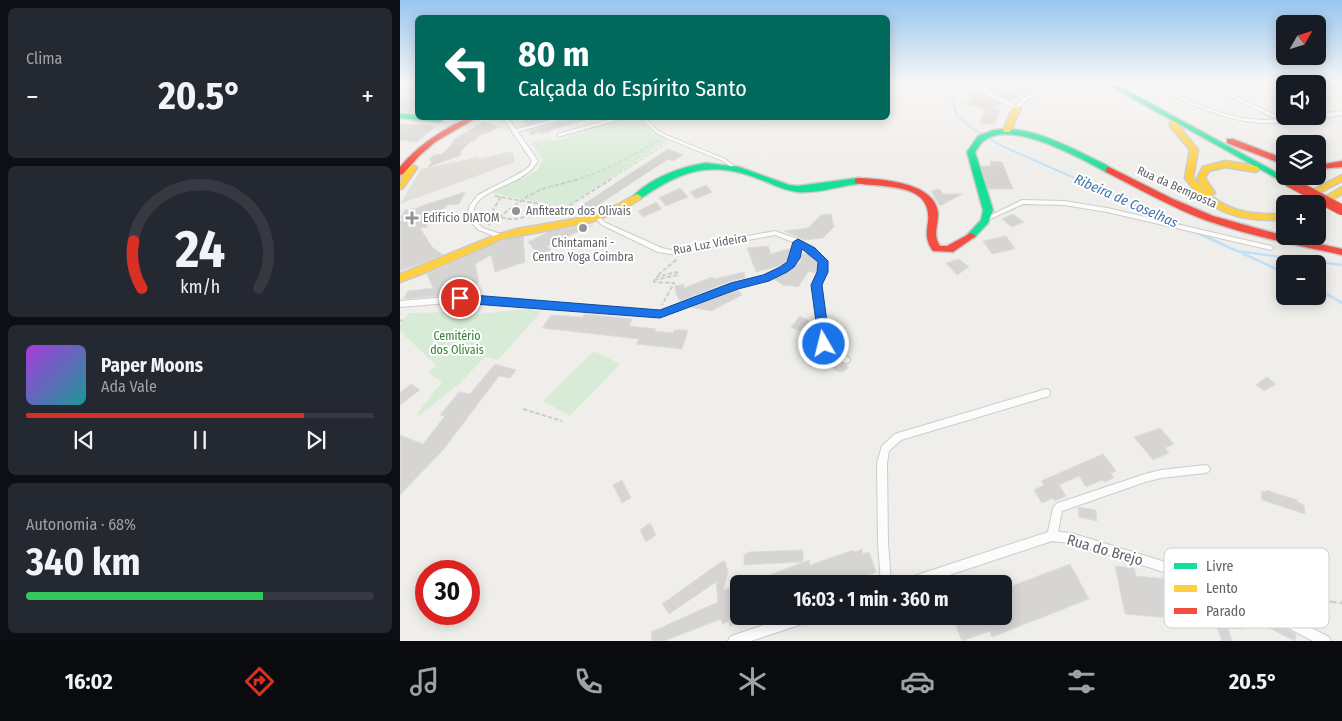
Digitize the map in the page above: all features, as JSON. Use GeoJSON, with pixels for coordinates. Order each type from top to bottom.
{"type":"FeatureCollection","features":[{"type":"Feature","properties":{"kind":"main road"},"geometry":{"type":"LineString","coordinates":[[400,278],[423,272],[484,242],[544,225],[588,221],[598,218],[612,212],[669,174],[691,167],[732,166],[790,188],[807,188],[859,180],[915,190],[927,196],[933,208],[933,246],[937,250],[946,252],[954,250],[978,230],[986,219],[988,210],[971,152],[973,145],[977,140],[997,131],[1007,130],[1015,113]]}},
{"type":"Feature","properties":{"kind":"main road"},"geometry":{"type":"LineString","coordinates":[[1158,113],[1171,122],[1194,150],[1189,178],[1198,192],[1215,206],[1244,217],[1276,217]]}},
{"type":"Feature","properties":{"kind":"main road"},"geometry":{"type":"LineString","coordinates":[[1162,113],[1276,169]]}},
{"type":"Feature","properties":{"kind":"main road"},"geometry":{"type":"LineString","coordinates":[[1177,113],[1276,168]]}},
{"type":"Feature","properties":{"kind":"main road"},"geometry":{"type":"LineString","coordinates":[[400,116],[415,116]]}},
{"type":"Feature","properties":{"kind":"main road"},"geometry":{"type":"LineString","coordinates":[[430,120],[444,124],[461,120]]}},
{"type":"Feature","properties":{"kind":"main road"},"geometry":{"type":"LineString","coordinates":[[400,186],[420,157],[461,120]]}},
{"type":"Feature","properties":{"kind":"main road"},"geometry":{"type":"LineString","coordinates":[[401,163],[423,146],[444,124]]}},
{"type":"Feature","properties":{"kind":"main road","name":"Rua da Bemposta"},"geometry":{"type":"LineString","coordinates":[[1007,130],[1050,142],[1190,210],[1227,224],[1342,252]]}},
{"type":"Feature","properties":{"kind":"main road"},"geometry":{"type":"LineString","coordinates":[[1226,140],[1276,159]]}},
{"type":"Feature","properties":{"kind":"main road"},"geometry":{"type":"LineString","coordinates":[[1276,173],[1248,166],[1225,164],[1206,169],[1201,178],[1208,191],[1224,202],[1241,209],[1266,212],[1276,209]]}},
{"type":"Feature","properties":{"kind":"main road"},"geometry":{"type":"LineString","coordinates":[[1326,167],[1342,164]]}},
{"type":"Feature","properties":{"kind":"main road"},"geometry":{"type":"LineString","coordinates":[[1308,195],[1342,178]]}},
{"type":"Feature","properties":{"kind":"main road"},"geometry":{"type":"LineString","coordinates":[[1304,185],[1342,210]]}},
{"type":"Feature","properties":{"kind":"main road"},"geometry":{"type":"LineString","coordinates":[[1310,185],[1342,200]]}},
{"type":"Feature","properties":{"kind":"main road"},"geometry":{"type":"LineString","coordinates":[[1326,199],[1342,190]]}},
{"type":"Feature","properties":{"kind":"street"},"geometry":{"type":"LineString","coordinates":[[1219,113],[1276,121]]}},
{"type":"Feature","properties":{"kind":"street"},"geometry":{"type":"LineString","coordinates":[[1267,113],[1274,116],[1267,121]]}},
{"type":"Feature","properties":{"kind":"street"},"geometry":{"type":"LineString","coordinates":[[1326,115],[1342,113]]}},
{"type":"Feature","properties":{"kind":"street"},"geometry":{"type":"LineString","coordinates":[[501,237],[481,229],[469,218],[473,204],[484,194],[500,184],[524,174],[533,167],[535,161],[507,120]]}},
{"type":"Feature","properties":{"kind":"street"},"geometry":{"type":"LineString","coordinates":[[514,130],[556,120]]}},
{"type":"Feature","properties":{"kind":"street"},"geometry":{"type":"LineString","coordinates":[[986,219],[1022,202],[1064,203],[1107,210],[1271,248]]}},
{"type":"Feature","properties":{"kind":"street","name":"Rua Luz Videira"},"geometry":{"type":"LineString","coordinates":[[598,218],[604,224],[660,250],[671,252],[775,233],[812,250],[823,261],[823,272],[816,285],[824,344],[846,360]]}},
{"type":"Feature","properties":{"kind":"street"},"geometry":{"type":"LineString","coordinates":[[400,304],[460,298],[660,314],[735,285],[766,278],[783,270],[794,258],[798,242]]}},
{"type":"Feature","properties":{"kind":"street"},"geometry":{"type":"LineString","coordinates":[[885,575],[882,463],[885,448],[898,437],[1046,393]]}},
{"type":"Feature","properties":{"kind":"street"},"geometry":{"type":"LineString","coordinates":[[1052,536],[1058,508],[1145,478],[1161,474],[1205,469]]}},
{"type":"Feature","properties":{"kind":"street","name":"Rua do Brejo"},"geometry":{"type":"LineString","coordinates":[[933,575],[1052,536],[1071,538],[1164,567]]}},
{"type":"Feature","properties":{"kind":"street"},"geometry":{"type":"LineString","coordinates":[[734,641],[781,625]]}},
{"type":"Feature","properties":{"kind":"street","name":"Rua do Brejo"},"geometry":{"type":"LineString","coordinates":[[1300,628],[1325,641]]}},
{"type":"Feature","properties":{"kind":"lane"},"geometry":{"type":"LineString","coordinates":[[559,135],[613,120]]}},
{"type":"Feature","properties":{"kind":"lane"},"geometry":{"type":"LineString","coordinates":[[645,120],[656,131],[665,136],[724,160],[732,166]]}},
{"type":"Feature","properties":{"kind":"path"},"geometry":{"type":"LineString","coordinates":[[488,224],[542,189],[590,176],[622,162],[665,136]]}},
{"type":"Feature","properties":{"kind":"path"},"geometry":{"type":"LineString","coordinates":[[554,215],[673,139]]}},
{"type":"Feature","properties":{"kind":"path"},"geometry":{"type":"LineString","coordinates":[[490,195],[552,206],[544,225]]}},
{"type":"Feature","properties":{"kind":"path"},"geometry":{"type":"LineString","coordinates":[[501,197],[495,204],[494,210],[500,217],[510,219],[524,217],[536,212],[545,205]]}},
{"type":"Feature","properties":{"kind":"path"},"geometry":{"type":"LineString","coordinates":[[663,304],[674,283],[654,280],[678,275],[677,272],[656,276],[677,260],[677,250]]}},
{"type":"Feature","properties":{"kind":"path"},"geometry":{"type":"LineString","coordinates":[[440,296],[446,285]]}},
{"type":"Feature","properties":{"kind":"path"},"geometry":{"type":"LineString","coordinates":[[523,408],[562,421]]}},
{"type":"Feature","properties":{"kind":"path"},"geometry":{"type":"LineString","coordinates":[[1329,602],[1342,603]]}},
{"type":"Feature","properties":{"kind":"shaded area"},"geometry":{"type":"Polygon","coordinates":[[[512,151],[515,162],[400,204],[421,169],[512,151]]]}},
{"type":"Feature","properties":{"kind":"green space"},"geometry":{"type":"Polygon","coordinates":[[[618,120],[642,120],[653,132],[670,139],[563,209],[550,204],[491,193],[538,170],[543,159],[532,143],[548,138],[551,141],[569,138],[568,134],[618,120]]]}},
{"type":"Feature","properties":{"kind":"green space","name":"Cemitério dos Olivais"},"geometry":{"type":"Polygon","coordinates":[[[527,309],[541,312],[498,360],[485,357],[460,383],[419,416],[417,414],[442,382],[428,372],[437,366],[400,331],[400,325],[409,313],[455,312],[469,315],[527,309]]]}},
{"type":"Feature","properties":{"kind":"green space"},"geometry":{"type":"Polygon","coordinates":[[[594,351],[620,364],[570,416],[543,401],[594,351]]]}},
{"type":"Feature","properties":{"kind":"building"},"geometry":{"type":"Polygon","coordinates":[[[984,113],[999,113],[995,124],[980,123],[984,113]]]}},
{"type":"Feature","properties":{"kind":"building"},"geometry":{"type":"Polygon","coordinates":[[[523,120],[546,120],[526,125],[523,120]]]}},
{"type":"Feature","properties":{"kind":"building"},"geometry":{"type":"Polygon","coordinates":[[[568,120],[586,120],[541,134],[540,132],[531,135],[529,131],[568,120]]]}},
{"type":"Feature","properties":{"kind":"building"},"geometry":{"type":"Polygon","coordinates":[[[484,122],[498,127],[486,134],[483,133],[470,142],[460,152],[461,155],[428,167],[432,162],[429,159],[434,155],[442,154],[453,143],[454,139],[484,122]]]}},
{"type":"Feature","properties":{"kind":"building"},"geometry":{"type":"Polygon","coordinates":[[[400,124],[435,127],[417,142],[400,140],[400,124]]]}},
{"type":"Feature","properties":{"kind":"building"},"geometry":{"type":"Polygon","coordinates":[[[668,149],[683,155],[673,161],[668,159],[586,213],[576,209],[668,149]]]}},
{"type":"Feature","properties":{"kind":"building"},"geometry":{"type":"Polygon","coordinates":[[[990,161],[1002,162],[1013,189],[988,189],[981,166],[991,166],[990,161]]]}},
{"type":"Feature","properties":{"kind":"building"},"geometry":{"type":"Polygon","coordinates":[[[706,185],[712,192],[696,199],[690,192],[706,185]]]}},
{"type":"Feature","properties":{"kind":"building"},"geometry":{"type":"Polygon","coordinates":[[[680,188],[688,197],[666,206],[659,198],[680,188]]]}},
{"type":"Feature","properties":{"kind":"building"},"geometry":{"type":"Polygon","coordinates":[[[939,189],[944,194],[962,194],[940,206],[931,191],[939,189]]]}},
{"type":"Feature","properties":{"kind":"building"},"geometry":{"type":"Polygon","coordinates":[[[465,192],[459,204],[446,205],[446,208],[421,215],[428,227],[420,228],[432,247],[443,255],[400,271],[400,222],[405,210],[418,208],[465,192]]]}},
{"type":"Feature","properties":{"kind":"building"},"geometry":{"type":"Polygon","coordinates":[[[656,202],[662,209],[643,217],[638,211],[656,202]]]}},
{"type":"Feature","properties":{"kind":"building"},"geometry":{"type":"Polygon","coordinates":[[[831,214],[834,227],[823,238],[805,240],[784,231],[808,228],[821,215],[831,214]]]}},
{"type":"Feature","properties":{"kind":"building"},"geometry":{"type":"Polygon","coordinates":[[[1013,214],[1024,222],[1012,227],[1002,219],[1013,214]]]}},
{"type":"Feature","properties":{"kind":"building"},"geometry":{"type":"Polygon","coordinates":[[[593,225],[547,246],[551,250],[539,255],[528,242],[550,231],[593,225]]]}},
{"type":"Feature","properties":{"kind":"building"},"geometry":{"type":"Polygon","coordinates":[[[523,235],[525,262],[495,272],[491,255],[475,264],[479,281],[475,287],[463,286],[459,294],[403,299],[408,291],[433,288],[427,274],[495,243],[523,235]]]}},
{"type":"Feature","properties":{"kind":"building"},"geometry":{"type":"Polygon","coordinates":[[[1006,236],[1015,249],[992,254],[983,241],[1006,236]]]}},
{"type":"Feature","properties":{"kind":"building"},"geometry":{"type":"Polygon","coordinates":[[[768,246],[771,254],[791,248],[790,257],[783,265],[756,272],[747,248],[768,246]]]}},
{"type":"Feature","properties":{"kind":"building"},"geometry":{"type":"Polygon","coordinates":[[[808,253],[818,263],[818,269],[815,273],[809,271],[798,287],[784,286],[774,279],[802,260],[799,260],[801,254],[808,253]]]}},
{"type":"Feature","properties":{"kind":"building"},"geometry":{"type":"Polygon","coordinates":[[[959,259],[969,267],[957,275],[946,263],[959,259]]]}},
{"type":"Feature","properties":{"kind":"building"},"geometry":{"type":"Polygon","coordinates":[[[744,272],[745,278],[731,281],[680,301],[676,294],[675,286],[684,284],[684,288],[712,277],[714,279],[744,272]]]}},
{"type":"Feature","properties":{"kind":"building"},"geometry":{"type":"Polygon","coordinates":[[[737,289],[742,295],[711,311],[690,307],[737,289]]]}},
{"type":"Feature","properties":{"kind":"building"},"geometry":{"type":"Polygon","coordinates":[[[584,314],[632,319],[629,326],[656,329],[654,331],[673,333],[674,330],[688,330],[682,349],[636,344],[639,339],[542,328],[551,315],[583,317],[584,314]]]}},
{"type":"Feature","properties":{"kind":"building"},"geometry":{"type":"Polygon","coordinates":[[[800,316],[810,321],[799,331],[791,327],[800,316]]]}},
{"type":"Feature","properties":{"kind":"building"},"geometry":{"type":"Polygon","coordinates":[[[821,348],[847,365],[848,368],[843,372],[837,371],[813,354],[821,348]]]}},
{"type":"Feature","properties":{"kind":"building"},"geometry":{"type":"Polygon","coordinates":[[[495,364],[516,370],[510,378],[499,376],[443,450],[400,495],[400,435],[423,444],[445,416],[440,415],[459,392],[470,394],[495,364]]]}},
{"type":"Feature","properties":{"kind":"building"},"geometry":{"type":"Polygon","coordinates":[[[1267,377],[1276,384],[1264,391],[1256,385],[1267,377]]]}},
{"type":"Feature","properties":{"kind":"building"},"geometry":{"type":"Polygon","coordinates":[[[411,384],[420,390],[400,405],[400,393],[411,384]]]}},
{"type":"Feature","properties":{"kind":"building"},"geometry":{"type":"Polygon","coordinates":[[[1160,428],[1174,444],[1165,448],[1169,453],[1153,460],[1134,437],[1160,428]]]}},
{"type":"Feature","properties":{"kind":"building"},"geometry":{"type":"Polygon","coordinates":[[[1103,454],[1116,471],[1111,473],[1114,478],[1104,482],[1102,480],[1086,487],[1079,476],[1059,485],[1066,496],[1055,501],[1053,498],[1042,503],[1034,490],[1044,485],[1041,481],[1103,454]]]}},
{"type":"Feature","properties":{"kind":"building"},"geometry":{"type":"Polygon","coordinates":[[[622,480],[631,498],[622,503],[613,485],[622,480]]]}},
{"type":"Feature","properties":{"kind":"building"},"geometry":{"type":"Polygon","coordinates":[[[1266,490],[1297,500],[1297,502],[1304,505],[1305,514],[1262,500],[1261,491],[1266,492],[1266,490]]]}},
{"type":"Feature","properties":{"kind":"building"},"geometry":{"type":"Polygon","coordinates":[[[1078,507],[1096,510],[1097,521],[1079,517],[1078,507]]]}},
{"type":"Feature","properties":{"kind":"building"},"geometry":{"type":"Polygon","coordinates":[[[650,523],[656,535],[646,542],[640,530],[650,523]]]}},
{"type":"Feature","properties":{"kind":"building"},"geometry":{"type":"Polygon","coordinates":[[[862,549],[863,554],[869,552],[876,572],[869,575],[770,575],[809,560],[810,565],[853,550],[854,552],[862,549]]]}},
{"type":"Feature","properties":{"kind":"building"},"geometry":{"type":"Polygon","coordinates":[[[803,550],[803,562],[744,565],[744,555],[749,552],[803,550]]]}},
{"type":"Feature","properties":{"kind":"building"},"geometry":{"type":"Polygon","coordinates":[[[725,561],[728,572],[723,590],[730,588],[730,625],[733,625],[730,626],[729,621],[722,624],[721,619],[664,641],[652,641],[651,632],[718,602],[716,582],[669,614],[662,604],[725,561]]]}},
{"type":"Feature","properties":{"kind":"building"},"geometry":{"type":"Polygon","coordinates":[[[1070,564],[1089,599],[992,637],[990,631],[962,641],[956,625],[1012,625],[1012,586],[1070,564]]]}},
{"type":"Feature","properties":{"kind":"building"},"geometry":{"type":"Polygon","coordinates":[[[1115,566],[1134,568],[1136,576],[1164,579],[1164,617],[1125,614],[1115,566]]]}},
{"type":"Feature","properties":{"kind":"building"},"geometry":{"type":"Polygon","coordinates":[[[1217,628],[1228,628],[1232,641],[1222,641],[1217,628]]]}},
{"type":"Feature","properties":{"kind":"building"},"geometry":{"type":"Polygon","coordinates":[[[1269,628],[1284,628],[1296,634],[1295,641],[1269,628]]]}},
{"type":"Feature","properties":{"kind":"waterway","name":"Ribeira de Coselhas"},"geometry":{"type":"LineString","coordinates":[[956,113],[957,116],[973,129],[1004,147],[1079,180]]}},
{"type":"Feature","properties":{"kind":"waterway","name":"Ribeira de Coselhas"},"geometry":{"type":"LineString","coordinates":[[1076,179],[1180,225]]}},
{"type":"Feature","properties":{"kind":"waterway","name":"Ribeira de Coselhas"},"geometry":{"type":"LineString","coordinates":[[1193,231],[1237,251],[1342,265]]}},
{"type":"Feature","properties":{"kind":"waterway"},"geometry":{"type":"LineString","coordinates":[[1242,253],[1276,269]]}},
{"type":"Feature","properties":{"kind":"waterway"},"geometry":{"type":"LineString","coordinates":[[1326,294],[1339,301]]}},
{"type":"Feature","properties":{"kind":"waterway"},"geometry":{"type":"LineString","coordinates":[[1337,300],[1342,303]]}},
{"type":"Feature","properties":{"kind":"traffic: fast"},"geometry":{"type":"LineString","coordinates":[[1163,113],[1276,174]]}},
{"type":"Feature","properties":{"kind":"traffic: fast"},"geometry":{"type":"LineString","coordinates":[[400,116],[415,118]]}},
{"type":"Feature","properties":{"kind":"traffic: fast"},"geometry":{"type":"LineString","coordinates":[[971,236],[985,221],[988,210],[971,152],[981,138],[996,132],[1015,132],[1036,137],[1109,170]]}},
{"type":"Feature","properties":{"kind":"traffic: fast"},"geometry":{"type":"LineString","coordinates":[[637,197],[679,172],[706,166],[736,169],[786,187],[798,189],[858,181]]}},
{"type":"Feature","properties":{"kind":"traffic: slow"},"geometry":{"type":"LineString","coordinates":[[1007,130],[1015,113]]}},
{"type":"Feature","properties":{"kind":"traffic: slow"},"geometry":{"type":"LineString","coordinates":[[1173,124],[1194,150],[1189,178],[1209,200],[1231,212],[1256,217],[1276,217]]}},
{"type":"Feature","properties":{"kind":"traffic: slow"},"geometry":{"type":"LineString","coordinates":[[1211,193],[1201,178],[1206,169],[1225,164],[1256,169]]}},
{"type":"Feature","properties":{"kind":"traffic: slow"},"geometry":{"type":"LineString","coordinates":[[400,186],[413,168]]}},
{"type":"Feature","properties":{"kind":"traffic: slow"},"geometry":{"type":"LineString","coordinates":[[1308,195],[1342,178]]}},
{"type":"Feature","properties":{"kind":"traffic: slow"},"geometry":{"type":"LineString","coordinates":[[1326,199],[1342,190]]}},
{"type":"Feature","properties":{"kind":"traffic: slow"},"geometry":{"type":"LineString","coordinates":[[400,278],[499,237],[535,228],[587,220],[620,207],[637,197]]}},
{"type":"Feature","properties":{"kind":"traffic: jam"},"geometry":{"type":"LineString","coordinates":[[400,172],[433,140],[468,120]]}},
{"type":"Feature","properties":{"kind":"traffic: jam"},"geometry":{"type":"LineString","coordinates":[[1230,141],[1276,159]]}},
{"type":"Feature","properties":{"kind":"traffic: jam"},"geometry":{"type":"LineString","coordinates":[[1326,166],[1342,164]]}},
{"type":"Feature","properties":{"kind":"traffic: jam"},"geometry":{"type":"LineString","coordinates":[[1109,170],[1170,202],[1209,218],[1265,234],[1342,252]]}},
{"type":"Feature","properties":{"kind":"traffic: jam"},"geometry":{"type":"LineString","coordinates":[[858,181],[902,186],[923,195],[930,202],[933,211],[931,236],[937,249],[949,250],[971,236]]}},
{"type":"Feature","properties":{"kind":"traffic: jam"},"geometry":{"type":"LineString","coordinates":[[1295,185],[1342,210]]}},
{"type":"Feature","properties":{"kind":"place","name":"Anfiteatro dos Olivais"},"geometry":{"type":"Point","coordinates":[516,211]}},
{"type":"Feature","properties":{"kind":"place","name":"Edifício DIATOM"},"geometry":{"type":"Point","coordinates":[412,218]}},
{"type":"Feature","properties":{"kind":"place","name":"Chintamani - Centro Yoga Coimbra"},"geometry":{"type":"Point","coordinates":[583,228]}},
{"type":"Feature","properties":{"kind":"route"},"geometry":{"type":"LineString","coordinates":[[460,298],[660,314],[735,285],[766,278],[783,270],[794,258],[798,242],[812,250],[823,261],[823,272],[816,285],[824,344]]}}]}
